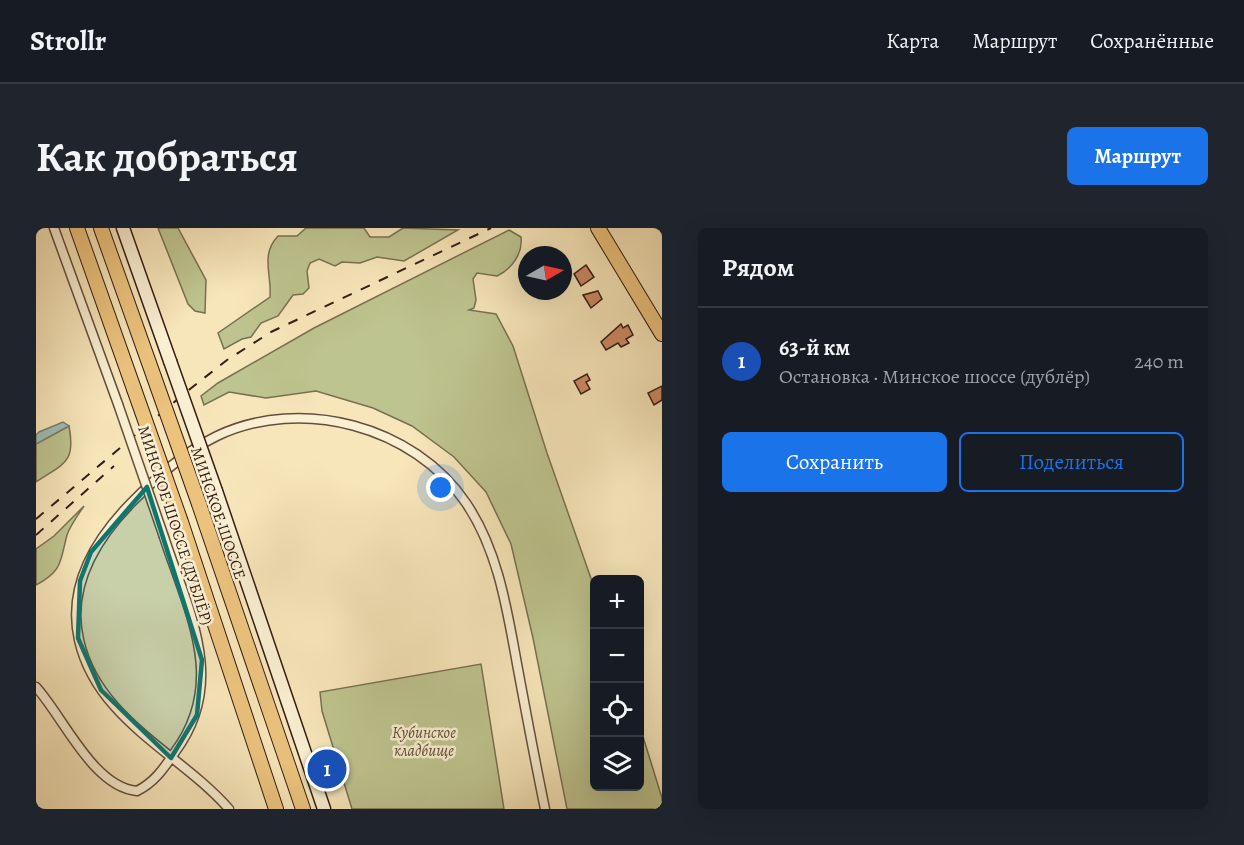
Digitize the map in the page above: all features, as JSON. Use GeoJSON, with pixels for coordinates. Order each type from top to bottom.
{"type":"FeatureCollection","features":[{"type":"Feature","properties":{"kind":"main road"},"geometry":{"type":"LineString","coordinates":[[77,228],[181,522],[276,809]]}},
{"type":"Feature","properties":{"kind":"main road","name":"МИНСКОЕ ШОССЕ"},"geometry":{"type":"LineString","coordinates":[[101,228],[199,504],[303,809]]}},
{"type":"Feature","properties":{"kind":"main road"},"geometry":{"type":"LineString","coordinates":[[123,228],[216,491],[324,809]]}},
{"type":"Feature","properties":{"kind":"main road"},"geometry":{"type":"LineString","coordinates":[[598,228],[660,328]]}},
{"type":"Feature","properties":{"kind":"street","name":"МИНСКОЕ ШОССЕ (ДУБЛЁР)"},"geometry":{"type":"LineString","coordinates":[[36,687],[100,773],[116,787],[137,791],[148,785],[171,758],[197,715],[202,691],[202,660],[164,537],[54,228]]}},
{"type":"Feature","properties":{"kind":"street"},"geometry":{"type":"LineString","coordinates":[[229,809],[204,782],[171,758],[120,714],[100,690],[87,665],[78,638],[80,581],[91,552],[114,521],[155,479],[216,436],[280,419],[313,419],[347,423],[377,433],[408,448],[440,472],[466,502],[487,539],[500,579],[545,809]]}},
{"type":"Feature","properties":{"kind":"highlighted area"},"geometry":{"type":"Polygon","coordinates":[[[147,487],[202,660],[197,715],[171,758],[101,690],[78,638],[80,581],[91,552],[147,487]]]}},
{"type":"Feature","properties":{"kind":"green space"},"geometry":{"type":"Polygon","coordinates":[[[158,228],[178,228],[206,280],[205,313],[195,311],[188,304],[158,228]]]}},
{"type":"Feature","properties":{"kind":"green space"},"geometry":{"type":"Polygon","coordinates":[[[306,228],[364,228],[370,237],[389,237],[403,228],[458,230],[404,261],[377,257],[360,263],[342,262],[335,266],[319,259],[310,263],[307,271],[309,288],[303,294],[293,295],[278,316],[261,323],[251,337],[242,339],[224,349],[218,333],[270,297],[268,258],[273,243],[278,236],[297,236],[306,228]]]}},
{"type":"Feature","properties":{"kind":"green space"},"geometry":{"type":"Polygon","coordinates":[[[509,230],[521,237],[518,255],[512,265],[497,276],[477,273],[473,279],[476,300],[474,308],[469,310],[496,314],[513,346],[590,576],[590,791],[644,791],[644,740],[662,798],[662,809],[567,809],[533,638],[511,544],[486,492],[454,457],[412,426],[373,408],[316,391],[266,398],[229,392],[204,405],[201,396],[218,383],[314,328],[509,230]]]}},
{"type":"Feature","properties":{"kind":"green space"},"geometry":{"type":"Polygon","coordinates":[[[69,426],[71,448],[66,461],[36,482],[36,444],[69,426]]]}},
{"type":"Feature","properties":{"kind":"green space"},"geometry":{"type":"Polygon","coordinates":[[[84,506],[68,532],[56,570],[36,585],[36,549],[54,536],[84,506]]]}},
{"type":"Feature","properties":{"kind":"green space","name":"Кубинское кладбище"},"geometry":{"type":"Polygon","coordinates":[[[481,664],[504,809],[352,809],[322,711],[320,692],[481,664]]]}},
{"type":"Feature","properties":{"kind":"water"},"geometry":{"type":"Polygon","coordinates":[[[63,422],[69,426],[36,444],[36,435],[39,432],[63,422]]]}},
{"type":"Feature","properties":{"kind":"building"},"geometry":{"type":"Polygon","coordinates":[[[586,265],[594,277],[581,286],[574,274],[586,265]]]}},
{"type":"Feature","properties":{"kind":"building"},"geometry":{"type":"Polygon","coordinates":[[[598,291],[602,299],[591,308],[583,295],[598,291]]]}},
{"type":"Feature","properties":{"kind":"building"},"geometry":{"type":"Polygon","coordinates":[[[621,324],[623,328],[628,325],[633,335],[626,339],[629,343],[621,347],[618,343],[606,350],[601,342],[621,324]]]}},
{"type":"Feature","properties":{"kind":"building"},"geometry":{"type":"Polygon","coordinates":[[[587,374],[590,380],[586,382],[590,389],[581,394],[574,381],[587,374]]]}},
{"type":"Feature","properties":{"kind":"building"},"geometry":{"type":"Polygon","coordinates":[[[662,386],[662,400],[654,405],[648,393],[662,386]]]}},
{"type":"Feature","properties":{"kind":"railway"},"geometry":{"type":"LineString","coordinates":[[36,519],[227,360],[271,332],[491,228]]}},
{"type":"Feature","properties":{"kind":"railway"},"geometry":{"type":"LineString","coordinates":[[36,535],[114,466]]}},
{"type":"Feature","properties":{"kind":"place","name":"63-й км"},"geometry":{"type":"Point","coordinates":[327,769]}}]}
